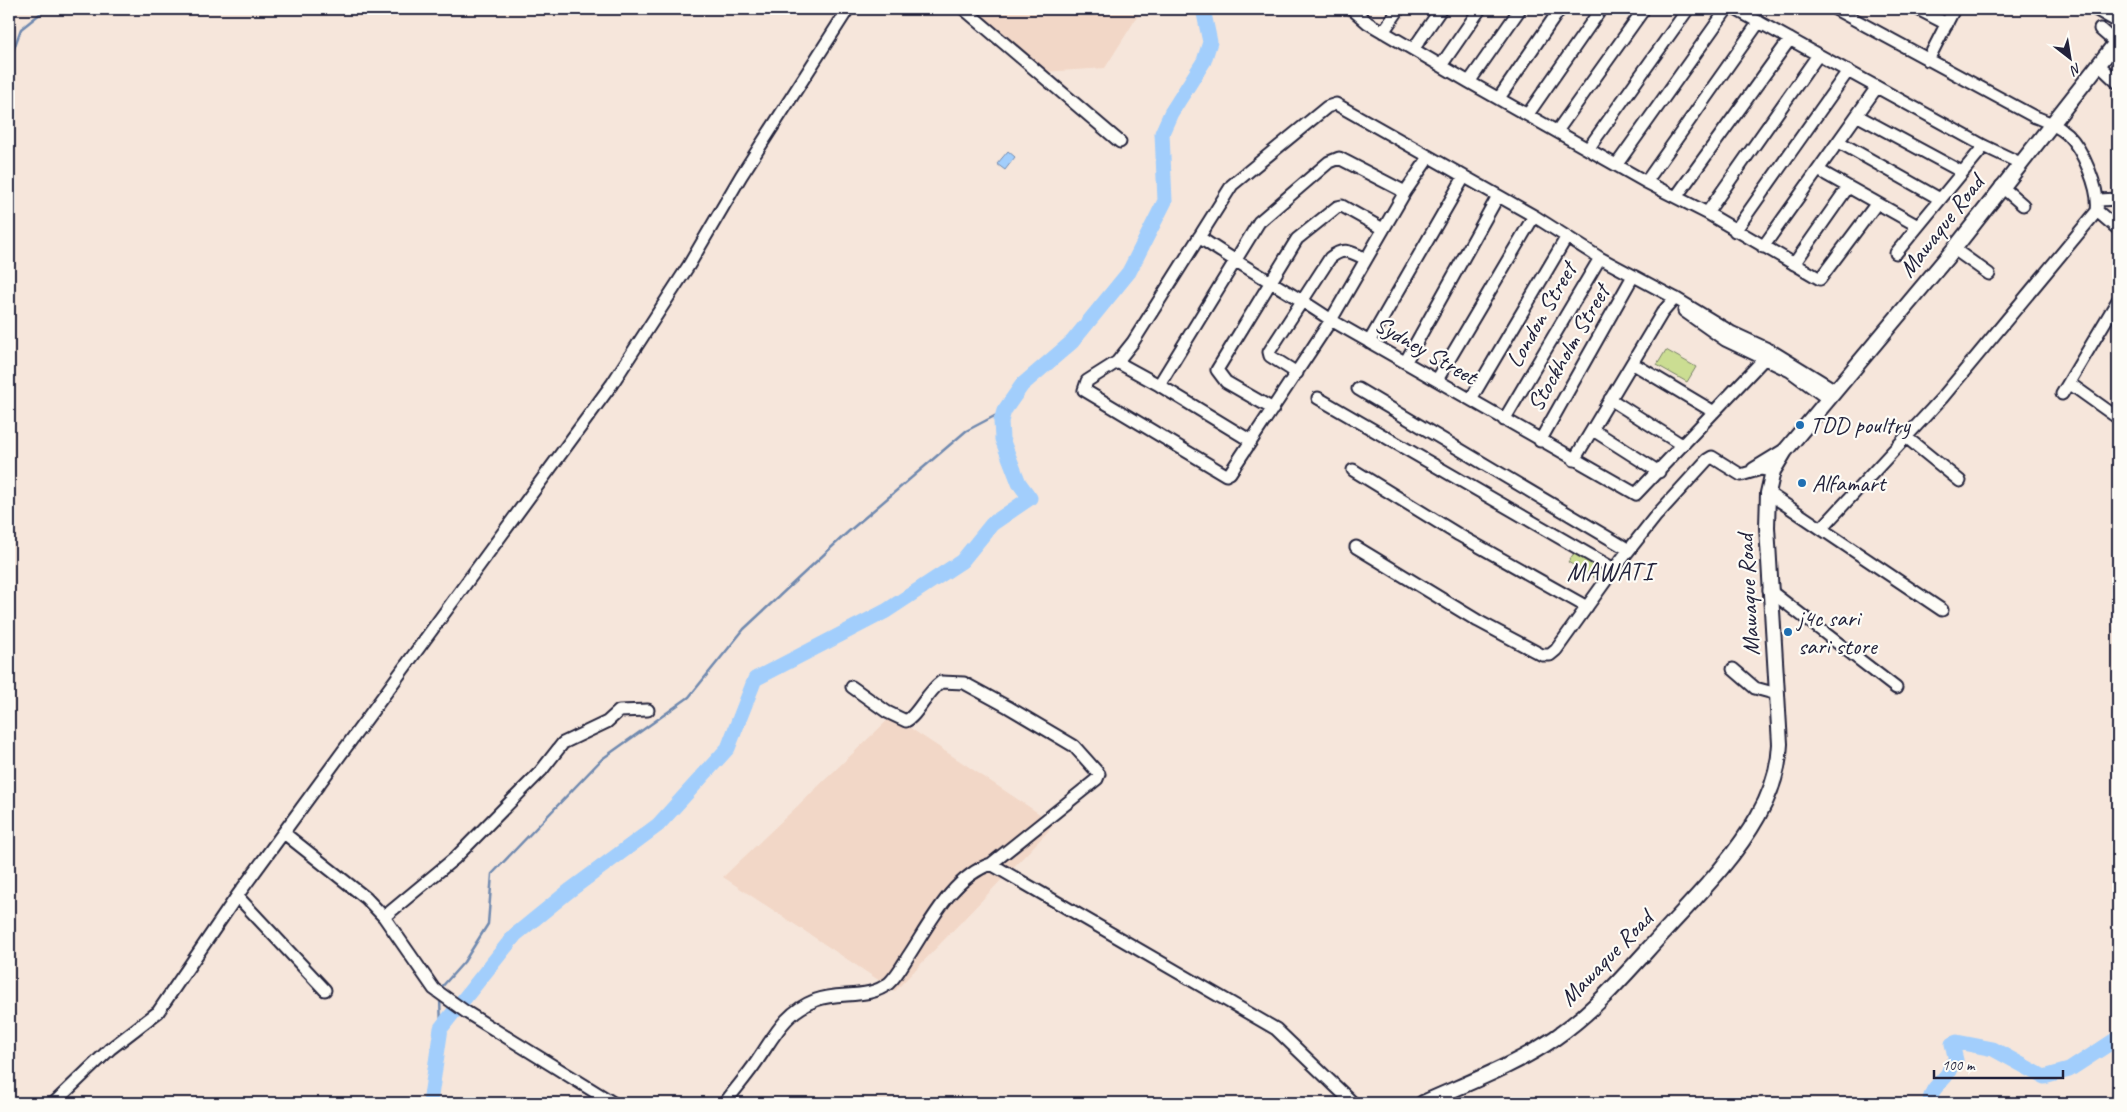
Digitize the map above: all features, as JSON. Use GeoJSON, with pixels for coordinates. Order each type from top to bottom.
{"type":"FeatureCollection","features":[{"type":"Feature","properties":{"kind":"main road","name":"Mawaque Road"},"geometry":{"type":"LineString","coordinates":[[1423,1103],[1526,1056],[1557,1037],[1605,997],[1690,903],[1736,848],[1758,818],[1768,796],[1779,757],[1767,527],[1768,493],[1773,471],[1788,448],[1954,249],[2001,186],[2054,124],[2117,42]]}},
{"type":"Feature","properties":{"kind":"street"},"geometry":{"type":"LineString","coordinates":[[54,1103],[110,1049],[158,1012],[237,896],[612,384],[689,265],[741,176],[848,9]]}},
{"type":"Feature","properties":{"kind":"street"},"geometry":{"type":"LineString","coordinates":[[964,9],[1120,142]]}},
{"type":"Feature","properties":{"kind":"street"},"geometry":{"type":"LineString","coordinates":[[1383,32],[1399,9]]}},
{"type":"Feature","properties":{"kind":"street"},"geometry":{"type":"LineString","coordinates":[[1414,48],[1441,9]]}},
{"type":"Feature","properties":{"kind":"street"},"geometry":{"type":"LineString","coordinates":[[1442,64],[1480,9]]}},
{"type":"Feature","properties":{"kind":"street"},"geometry":{"type":"LineString","coordinates":[[1469,82],[1520,9]]}},
{"type":"Feature","properties":{"kind":"street"},"geometry":{"type":"LineString","coordinates":[[1499,98],[1560,9]]}},
{"type":"Feature","properties":{"kind":"street"},"geometry":{"type":"LineString","coordinates":[[1528,114],[1601,9]]}},
{"type":"Feature","properties":{"kind":"street"},"geometry":{"type":"LineString","coordinates":[[1557,131],[1644,9]]}},
{"type":"Feature","properties":{"kind":"street"},"geometry":{"type":"LineString","coordinates":[[1588,148],[1688,9]]}},
{"type":"Feature","properties":{"kind":"street"},"geometry":{"type":"LineString","coordinates":[[1617,164],[1727,9]]}},
{"type":"Feature","properties":{"kind":"street"},"geometry":{"type":"LineString","coordinates":[[1734,9],[1984,146],[2020,163]]}},
{"type":"Feature","properties":{"kind":"street"},"geometry":{"type":"LineString","coordinates":[[1834,9],[2033,116],[2054,124],[2068,135],[2077,148],[2098,206],[2118,229]]}},
{"type":"Feature","properties":{"kind":"street"},"geometry":{"type":"LineString","coordinates":[[1918,9],[1947,24]]}},
{"type":"Feature","properties":{"kind":"street"},"geometry":{"type":"LineString","coordinates":[[1928,60],[1954,9]]}},
{"type":"Feature","properties":{"kind":"street"},"geometry":{"type":"LineString","coordinates":[[2095,9],[2118,22]]}},
{"type":"Feature","properties":{"kind":"street"},"geometry":{"type":"LineString","coordinates":[[1354,10],[1383,32],[1442,64],[1469,82],[1646,182],[1707,213],[1763,248],[1821,278],[1877,203]]}},
{"type":"Feature","properties":{"kind":"street"},"geometry":{"type":"LineString","coordinates":[[1646,182],[1759,22]]}},
{"type":"Feature","properties":{"kind":"street"},"geometry":{"type":"LineString","coordinates":[[2100,29],[2117,42]]}},
{"type":"Feature","properties":{"kind":"street"},"geometry":{"type":"LineString","coordinates":[[1676,197],[1790,39]]}},
{"type":"Feature","properties":{"kind":"street"},"geometry":{"type":"LineString","coordinates":[[1707,213],[1818,55]]}},
{"type":"Feature","properties":{"kind":"street"},"geometry":{"type":"LineString","coordinates":[[2099,65],[2118,83]]}},
{"type":"Feature","properties":{"kind":"street"},"geometry":{"type":"LineString","coordinates":[[1735,231],[1848,71]]}},
{"type":"Feature","properties":{"kind":"street"},"geometry":{"type":"LineString","coordinates":[[1763,248],[1877,87]]}},
{"type":"Feature","properties":{"kind":"street"},"geometry":{"type":"LineString","coordinates":[[1429,157],[1405,192],[1331,320],[1233,469],[1226,475],[1084,390],[1087,381],[1117,362],[1133,342],[1236,180],[1332,104],[1341,106],[1534,216],[1566,238],[1671,298],[1728,336],[1767,355],[1831,395]]}},
{"type":"Feature","properties":{"kind":"street"},"geometry":{"type":"LineString","coordinates":[[1858,116],[1962,172]]}},
{"type":"Feature","properties":{"kind":"street"},"geometry":{"type":"LineString","coordinates":[[1839,142],[1940,200]]}},
{"type":"Feature","properties":{"kind":"street"},"geometry":{"type":"LineString","coordinates":[[1896,253],[1984,146]]}},
{"type":"Feature","properties":{"kind":"street"},"geometry":{"type":"LineString","coordinates":[[1159,385],[1259,222],[1268,212],[1329,162],[1338,158],[1405,192]]}},
{"type":"Feature","properties":{"kind":"street"},"geometry":{"type":"LineString","coordinates":[[1820,170],[1918,226]]}},
{"type":"Feature","properties":{"kind":"street"},"geometry":{"type":"LineString","coordinates":[[1369,342],[1464,177]]}},
{"type":"Feature","properties":{"kind":"street"},"geometry":{"type":"LineString","coordinates":[[2001,186],[2023,205]]}},
{"type":"Feature","properties":{"kind":"street"},"geometry":{"type":"LineString","coordinates":[[1794,264],[1848,187]]}},
{"type":"Feature","properties":{"kind":"street"},"geometry":{"type":"LineString","coordinates":[[1406,361],[1498,196]]}},
{"type":"Feature","properties":{"kind":"street"},"geometry":{"type":"LineString","coordinates":[[1822,528],[1942,398],[2098,206],[2118,200]]}},
{"type":"Feature","properties":{"kind":"street"},"geometry":{"type":"LineString","coordinates":[[1273,409],[1226,382],[1217,370],[1269,282],[1297,239],[1337,207],[1342,206],[1383,229]]}},
{"type":"Feature","properties":{"kind":"street"},"geometry":{"type":"LineString","coordinates":[[1437,380],[1534,216]]}},
{"type":"Feature","properties":{"kind":"street","name":"Sydney Street"},"geometry":{"type":"LineString","coordinates":[[1199,237],[1234,262],[1302,299],[1331,320],[1406,361],[1540,441],[1636,494],[1659,472]]}},
{"type":"Feature","properties":{"kind":"street"},"geometry":{"type":"LineString","coordinates":[[1471,399],[1566,238]]}},
{"type":"Feature","properties":{"kind":"street"},"geometry":{"type":"LineString","coordinates":[[1954,249],[1989,274]]}},
{"type":"Feature","properties":{"kind":"street"},"geometry":{"type":"LineString","coordinates":[[1296,373],[1269,354],[1302,299],[1330,258],[1336,253],[1348,250],[1366,259]]}},
{"type":"Feature","properties":{"kind":"street","name":"London Street"},"geometry":{"type":"LineString","coordinates":[[1504,420],[1600,258]]}},
{"type":"Feature","properties":{"kind":"street","name":"Stockholm Street"},"geometry":{"type":"LineString","coordinates":[[1540,441],[1633,276]]}},
{"type":"Feature","properties":{"kind":"street"},"geometry":{"type":"LineString","coordinates":[[1574,460],[1671,298]]}},
{"type":"Feature","properties":{"kind":"street"},"geometry":{"type":"LineString","coordinates":[[2062,394],[2118,300]]}},
{"type":"Feature","properties":{"kind":"street"},"geometry":{"type":"LineString","coordinates":[[1593,430],[1659,472],[1767,355]]}},
{"type":"Feature","properties":{"kind":"street"},"geometry":{"type":"LineString","coordinates":[[1117,362],[1159,385],[1251,441]]}},
{"type":"Feature","properties":{"kind":"street"},"geometry":{"type":"LineString","coordinates":[[1632,363],[1714,412]]}},
{"type":"Feature","properties":{"kind":"street"},"geometry":{"type":"LineString","coordinates":[[2069,383],[2118,418]]}},
{"type":"Feature","properties":{"kind":"street"},"geometry":{"type":"LineString","coordinates":[[1358,389],[1629,550]]}},
{"type":"Feature","properties":{"kind":"street"},"geometry":{"type":"LineString","coordinates":[[1318,398],[1614,569]]}},
{"type":"Feature","properties":{"kind":"street"},"geometry":{"type":"LineString","coordinates":[[1610,399],[1682,445]]}},
{"type":"Feature","properties":{"kind":"street"},"geometry":{"type":"LineString","coordinates":[[1906,437],[1960,481]]}},
{"type":"Feature","properties":{"kind":"street"},"geometry":{"type":"LineString","coordinates":[[1356,547],[1470,616],[1542,655],[1550,655],[1556,650],[1629,550],[1707,460],[1712,457],[1717,459],[1741,475],[1788,448]]}},
{"type":"Feature","properties":{"kind":"street"},"geometry":{"type":"LineString","coordinates":[[1353,470],[1459,535],[1587,607]]}},
{"type":"Feature","properties":{"kind":"street"},"geometry":{"type":"LineString","coordinates":[[1752,470],[1773,471]]}},
{"type":"Feature","properties":{"kind":"street"},"geometry":{"type":"LineString","coordinates":[[1768,493],[1942,610]]}},
{"type":"Feature","properties":{"kind":"street"},"geometry":{"type":"LineString","coordinates":[[1769,590],[1896,688]]}},
{"type":"Feature","properties":{"kind":"street"},"geometry":{"type":"LineString","coordinates":[[1733,669],[1755,688],[1777,694]]}},
{"type":"Feature","properties":{"kind":"street"},"geometry":{"type":"LineString","coordinates":[[725,1103],[756,1062],[781,1023],[804,1005],[818,999],[835,994],[850,995],[868,992],[888,983],[936,914],[960,885],[976,870],[991,864],[1097,778],[1098,774],[1095,767],[1074,746],[964,683],[941,682],[927,695],[911,719],[906,721],[887,712],[852,687]]}},
{"type":"Feature","properties":{"kind":"street"},"geometry":{"type":"LineString","coordinates":[[384,917],[455,858],[541,771],[563,743],[607,722],[619,711],[648,710]]}},
{"type":"Feature","properties":{"kind":"street"},"geometry":{"type":"LineString","coordinates":[[284,833],[366,898],[384,917],[434,989],[466,1012],[612,1103]]}},
{"type":"Feature","properties":{"kind":"street"},"geometry":{"type":"LineString","coordinates":[[991,864],[1276,1029],[1353,1103]]}},
{"type":"Feature","properties":{"kind":"street"},"geometry":{"type":"LineString","coordinates":[[237,896],[325,990]]}},
{"type":"Feature","properties":{"kind":"shaded area"},"geometry":{"type":"Polygon","coordinates":[[[968,9],[1142,9],[1105,68],[1044,72],[968,9]]]}},
{"type":"Feature","properties":{"kind":"shaded area"},"geometry":{"type":"Polygon","coordinates":[[[892,716],[1055,824],[895,991],[723,877],[892,716]]]}},
{"type":"Feature","properties":{"kind":"green space"},"geometry":{"type":"Polygon","coordinates":[[[1666,350],[1696,367],[1687,382],[1657,365],[1666,350]]]}},
{"type":"Feature","properties":{"kind":"green space"},"geometry":{"type":"Polygon","coordinates":[[[1576,550],[1609,569],[1602,582],[1568,562],[1576,550]]]}},
{"type":"Feature","properties":{"kind":"water"},"geometry":{"type":"Polygon","coordinates":[[[1008,151],[1015,157],[1005,170],[997,164],[1008,151]]]}},
{"type":"Feature","properties":{"kind":"waterway"},"geometry":{"type":"LineString","coordinates":[[9,74],[13,51],[21,29],[46,9]]}},
{"type":"Feature","properties":{"kind":"waterway"},"geometry":{"type":"LineString","coordinates":[[430,1103],[441,1028],[515,935],[569,891],[658,825],[728,748],[755,679],[886,611],[962,561],[992,524],[1030,498],[1019,483],[1002,439],[1001,421],[1004,411],[1022,385],[1072,342],[1129,272],[1165,201],[1162,133],[1171,113],[1204,61],[1210,42],[1203,9]]}},
{"type":"Feature","properties":{"kind":"waterway"},"geometry":{"type":"LineString","coordinates":[[440,989],[464,962],[488,924],[492,874],[602,759],[689,697],[744,629],[848,532],[966,431],[1004,411]]}},
{"type":"Feature","properties":{"kind":"waterway"},"geometry":{"type":"LineString","coordinates":[[440,997],[441,1028]]}},
{"type":"Feature","properties":{"kind":"waterway"},"geometry":{"type":"LineString","coordinates":[[1930,1103],[1934,1090],[1956,1060],[1952,1044],[1957,1042],[1993,1049],[2044,1077],[2069,1070],[2118,1038]]}},
{"type":"Feature","properties":{"kind":"place","name":"TDD poultry"},"geometry":{"type":"Point","coordinates":[1800,425]}},
{"type":"Feature","properties":{"kind":"place","name":"Alfamart"},"geometry":{"type":"Point","coordinates":[1802,483]}},
{"type":"Feature","properties":{"kind":"place","name":"j4c sari sari store"},"geometry":{"type":"Point","coordinates":[1788,632]}},
{"type":"Feature","properties":{"kind":"district","name":"MAWATI"},"geometry":{"type":"Point","coordinates":[1610,572]}}]}
